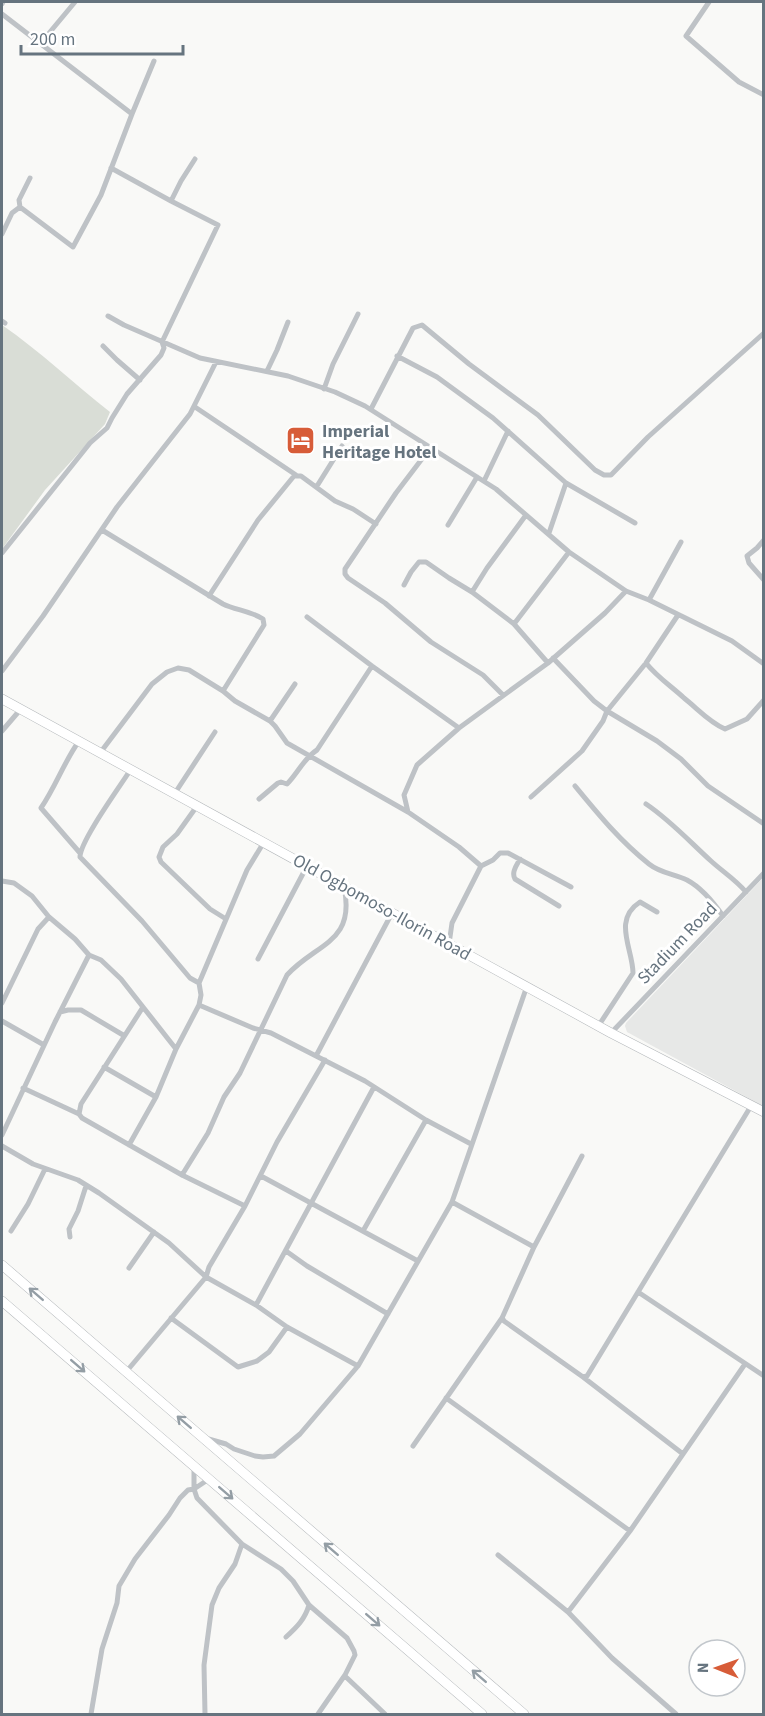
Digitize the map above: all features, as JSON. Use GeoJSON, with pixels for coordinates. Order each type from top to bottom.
{"type":"FeatureCollection","features":[{"type":"Feature","properties":{"kind":"highway","name":"Old Ogbomoso-Ilorin Road"},"geometry":{"type":"LineString","coordinates":[[2,699],[611,1033],[764,1112]]}},
{"type":"Feature","properties":{"kind":"highway"},"geometry":{"type":"LineString","coordinates":[[2,1265],[524,1714]]}},
{"type":"Feature","properties":{"kind":"highway"},"geometry":{"type":"LineString","coordinates":[[2,1302],[483,1714]]}},
{"type":"Feature","properties":{"kind":"street"},"geometry":{"type":"LineString","coordinates":[[40,44],[75,2]]}},
{"type":"Feature","properties":{"kind":"street"},"geometry":{"type":"LineString","coordinates":[[709,2],[686,36],[739,82],[764,95]]}},
{"type":"Feature","properties":{"kind":"street"},"geometry":{"type":"LineString","coordinates":[[2,14],[132,114]]}},
{"type":"Feature","properties":{"kind":"street"},"geometry":{"type":"LineString","coordinates":[[30,178],[19,200],[20,207],[73,246],[101,195],[154,62]]}},
{"type":"Feature","properties":{"kind":"street"},"geometry":{"type":"LineString","coordinates":[[171,201],[195,159]]}},
{"type":"Feature","properties":{"kind":"street"},"geometry":{"type":"LineString","coordinates":[[2,553],[90,443],[107,428],[127,394],[161,355],[164,348],[162,342],[218,225],[111,168]]}},
{"type":"Feature","properties":{"kind":"street"},"geometry":{"type":"LineString","coordinates":[[2,234],[12,213],[20,207]]}},
{"type":"Feature","properties":{"kind":"street"},"geometry":{"type":"LineString","coordinates":[[324,389],[333,364],[358,314]]}},
{"type":"Feature","properties":{"kind":"street"},"geometry":{"type":"LineString","coordinates":[[108,316],[124,326],[188,354],[288,376],[352,399],[371,409],[496,489],[569,552],[626,591],[732,641],[764,664]]}},
{"type":"Feature","properties":{"kind":"street"},"geometry":{"type":"LineString","coordinates":[[267,371],[288,322]]}},
{"type":"Feature","properties":{"kind":"street"},"geometry":{"type":"LineString","coordinates":[[371,409],[413,328],[422,325],[469,364],[538,415],[595,470],[604,475],[611,475],[648,437],[764,333]]}},
{"type":"Feature","properties":{"kind":"street"},"geometry":{"type":"LineString","coordinates":[[103,346],[140,380]]}},
{"type":"Feature","properties":{"kind":"street"},"geometry":{"type":"LineString","coordinates":[[397,356],[437,377],[493,418],[566,483],[635,523]]}},
{"type":"Feature","properties":{"kind":"street"},"geometry":{"type":"LineString","coordinates":[[2,671],[43,616],[117,507],[195,407],[216,362]]}},
{"type":"Feature","properties":{"kind":"street"},"geometry":{"type":"LineString","coordinates":[[195,407],[316,486],[335,501],[353,509],[376,524]]}},
{"type":"Feature","properties":{"kind":"street"},"geometry":{"type":"LineString","coordinates":[[484,481],[508,431]]}},
{"type":"Feature","properties":{"kind":"street"},"geometry":{"type":"LineString","coordinates":[[316,486],[342,446]]}},
{"type":"Feature","properties":{"kind":"street"},"geometry":{"type":"LineString","coordinates":[[431,447],[396,493],[345,569],[345,574],[385,603],[431,642],[483,675],[503,695]]}},
{"type":"Feature","properties":{"kind":"street"},"geometry":{"type":"LineString","coordinates":[[209,596],[258,520],[291,478],[296,475]]}},
{"type":"Feature","properties":{"kind":"street"},"geometry":{"type":"LineString","coordinates":[[448,525],[477,477]]}},
{"type":"Feature","properties":{"kind":"street"},"geometry":{"type":"LineString","coordinates":[[549,533],[566,483]]}},
{"type":"Feature","properties":{"kind":"street"},"geometry":{"type":"LineString","coordinates":[[472,592],[526,515]]}},
{"type":"Feature","properties":{"kind":"street"},"geometry":{"type":"LineString","coordinates":[[102,530],[209,596],[233,609],[257,616],[264,622],[223,691]]}},
{"type":"Feature","properties":{"kind":"street"},"geometry":{"type":"LineString","coordinates":[[764,540],[747,556],[749,563],[764,580]]}},
{"type":"Feature","properties":{"kind":"street"},"geometry":{"type":"LineString","coordinates":[[649,600],[681,542]]}},
{"type":"Feature","properties":{"kind":"street"},"geometry":{"type":"LineString","coordinates":[[514,624],[569,552]]}},
{"type":"Feature","properties":{"kind":"street"},"geometry":{"type":"LineString","coordinates":[[404,585],[416,566],[426,562],[472,592],[514,624],[607,711],[657,741],[681,759],[708,786],[764,824]]}},
{"type":"Feature","properties":{"kind":"street"},"geometry":{"type":"LineString","coordinates":[[408,812],[404,795],[417,765],[459,728],[551,660],[606,613],[626,591]]}},
{"type":"Feature","properties":{"kind":"street"},"geometry":{"type":"LineString","coordinates":[[531,797],[582,751],[603,721],[607,711],[646,663],[678,615]]}},
{"type":"Feature","properties":{"kind":"street"},"geometry":{"type":"LineString","coordinates":[[307,617],[459,728]]}},
{"type":"Feature","properties":{"kind":"street"},"geometry":{"type":"LineString","coordinates":[[646,663],[667,685],[714,724],[725,729],[747,719],[764,700]]}},
{"type":"Feature","properties":{"kind":"street"},"geometry":{"type":"LineString","coordinates":[[259,799],[278,783],[287,784],[300,770],[309,755],[317,750],[372,666]]}},
{"type":"Feature","properties":{"kind":"street"},"geometry":{"type":"LineString","coordinates":[[100,753],[152,684],[167,672],[178,668],[189,670],[270,721],[287,743],[408,812],[459,847],[481,866]]}},
{"type":"Feature","properties":{"kind":"street"},"geometry":{"type":"LineString","coordinates":[[270,721],[295,684]]}},
{"type":"Feature","properties":{"kind":"street"},"geometry":{"type":"LineString","coordinates":[[2,731],[20,710]]}},
{"type":"Feature","properties":{"kind":"street"},"geometry":{"type":"LineString","coordinates":[[175,793],[215,732]]}},
{"type":"Feature","properties":{"kind":"street"},"geometry":{"type":"LineString","coordinates":[[79,741],[41,808],[80,853],[84,863],[142,921],[190,978],[199,983]]}},
{"type":"Feature","properties":{"kind":"street"},"geometry":{"type":"LineString","coordinates":[[317,750],[320,761]]}},
{"type":"Feature","properties":{"kind":"street"},"geometry":{"type":"LineString","coordinates":[[80,853],[104,810],[131,769]]}},
{"type":"Feature","properties":{"kind":"street"},"geometry":{"type":"LineString","coordinates":[[576,786],[613,832],[648,863],[656,869],[687,880],[711,899],[723,916]]}},
{"type":"Feature","properties":{"kind":"street"},"geometry":{"type":"LineString","coordinates":[[646,804],[658,812],[714,864],[736,880],[746,892]]}},
{"type":"Feature","properties":{"kind":"street"},"geometry":{"type":"LineString","coordinates":[[197,806],[177,834],[163,847],[159,857],[161,862],[210,909],[226,919]]}},
{"type":"Feature","properties":{"kind":"street"},"geometry":{"type":"LineString","coordinates":[[129,1145],[156,1097],[176,1049],[199,1005],[201,995],[199,983],[248,870],[264,842]]}},
{"type":"Feature","properties":{"kind":"street"},"geometry":{"type":"LineString","coordinates":[[449,944],[454,919],[481,866],[504,852],[571,887]]}},
{"type":"Feature","properties":{"kind":"street"},"geometry":{"type":"LineString","coordinates":[[520,859],[513,872],[515,879],[559,906]]}},
{"type":"Feature","properties":{"kind":"street"},"geometry":{"type":"LineString","coordinates":[[258,959],[307,866]]}},
{"type":"Feature","properties":{"kind":"street","name":"Stadium Road"},"geometry":{"type":"LineString","coordinates":[[611,1033],[764,873]]}},
{"type":"Feature","properties":{"kind":"street"},"geometry":{"type":"LineString","coordinates":[[2,881],[14,883],[32,896],[89,955],[100,960],[112,970],[176,1049]]}},
{"type":"Feature","properties":{"kind":"street"},"geometry":{"type":"LineString","coordinates":[[182,1175],[208,1133],[224,1097],[240,1073],[287,975],[323,947],[341,928],[347,909],[344,886]]}},
{"type":"Feature","properties":{"kind":"street"},"geometry":{"type":"LineString","coordinates":[[599,1025],[633,973],[627,942],[628,916],[640,902],[657,912]]}},
{"type":"Feature","properties":{"kind":"street"},"geometry":{"type":"LineString","coordinates":[[316,1056],[392,913]]}},
{"type":"Feature","properties":{"kind":"street"},"geometry":{"type":"LineString","coordinates":[[2,1002],[38,929],[49,916]]}},
{"type":"Feature","properties":{"kind":"street"},"geometry":{"type":"LineString","coordinates":[[2,1135],[89,955]]}},
{"type":"Feature","properties":{"kind":"street"},"geometry":{"type":"LineString","coordinates":[[201,1437],[255,1456],[274,1456],[300,1434],[358,1366],[452,1202],[527,986]]}},
{"type":"Feature","properties":{"kind":"street"},"geometry":{"type":"LineString","coordinates":[[199,1005],[253,1028],[261,1029],[325,1060],[471,1144]]}},
{"type":"Feature","properties":{"kind":"street"},"geometry":{"type":"LineString","coordinates":[[79,1114],[81,1104],[143,1007]]}},
{"type":"Feature","properties":{"kind":"street"},"geometry":{"type":"LineString","coordinates":[[60,1012],[81,1010],[123,1035]]}},
{"type":"Feature","properties":{"kind":"street"},"geometry":{"type":"LineString","coordinates":[[2,1021],[44,1045]]}},
{"type":"Feature","properties":{"kind":"street"},"geometry":{"type":"LineString","coordinates":[[126,1372],[206,1277],[209,1267],[245,1206],[277,1142],[325,1060]]}},
{"type":"Feature","properties":{"kind":"street"},"geometry":{"type":"LineString","coordinates":[[104,1066],[156,1097]]}},
{"type":"Feature","properties":{"kind":"street"},"geometry":{"type":"LineString","coordinates":[[256,1305],[374,1087]]}},
{"type":"Feature","properties":{"kind":"street"},"geometry":{"type":"LineString","coordinates":[[23,1088],[79,1114],[82,1118],[182,1175],[245,1206]]}},
{"type":"Feature","properties":{"kind":"street"},"geometry":{"type":"LineString","coordinates":[[586,1378],[752,1106]]}},
{"type":"Feature","properties":{"kind":"street"},"geometry":{"type":"LineString","coordinates":[[363,1231],[426,1120]]}},
{"type":"Feature","properties":{"kind":"street"},"geometry":{"type":"LineString","coordinates":[[2,1146],[33,1164],[78,1180],[154,1232],[206,1277],[256,1305],[287,1327],[358,1366]]}},
{"type":"Feature","properties":{"kind":"street"},"geometry":{"type":"LineString","coordinates":[[413,1446],[502,1318],[534,1248],[582,1156]]}},
{"type":"Feature","properties":{"kind":"street"},"geometry":{"type":"LineString","coordinates":[[11,1231],[28,1204],[45,1169]]}},
{"type":"Feature","properties":{"kind":"street"},"geometry":{"type":"LineString","coordinates":[[261,1176],[418,1261]]}},
{"type":"Feature","properties":{"kind":"street"},"geometry":{"type":"LineString","coordinates":[[70,1237],[69,1229],[78,1211],[86,1185]]}},
{"type":"Feature","properties":{"kind":"street"},"geometry":{"type":"LineString","coordinates":[[452,1202],[534,1248]]}},
{"type":"Feature","properties":{"kind":"street"},"geometry":{"type":"LineString","coordinates":[[129,1268],[154,1232]]}},
{"type":"Feature","properties":{"kind":"street"},"geometry":{"type":"LineString","coordinates":[[286,1251],[388,1314]]}},
{"type":"Feature","properties":{"kind":"street"},"geometry":{"type":"LineString","coordinates":[[638,1292],[764,1376]]}},
{"type":"Feature","properties":{"kind":"street"},"geometry":{"type":"LineString","coordinates":[[171,1318],[238,1367],[257,1361],[269,1352],[287,1327]]}},
{"type":"Feature","properties":{"kind":"street"},"geometry":{"type":"LineString","coordinates":[[502,1318],[504,1322],[586,1378],[683,1454]]}},
{"type":"Feature","properties":{"kind":"street"},"geometry":{"type":"LineString","coordinates":[[568,1612],[630,1531],[745,1364]]}},
{"type":"Feature","properties":{"kind":"street"},"geometry":{"type":"LineString","coordinates":[[446,1398],[630,1531]]}},
{"type":"Feature","properties":{"kind":"street"},"geometry":{"type":"LineString","coordinates":[[194,1466],[194,1489],[197,1498],[242,1544],[281,1569],[293,1581],[309,1605],[347,1638],[354,1651],[355,1655],[345,1675],[318,1714]]}},
{"type":"Feature","properties":{"kind":"street"},"geometry":{"type":"LineString","coordinates":[[91,1714],[102,1649],[117,1603],[119,1586],[135,1559],[180,1498],[188,1490],[194,1489],[209,1479]]}},
{"type":"Feature","properties":{"kind":"street"},"geometry":{"type":"LineString","coordinates":[[205,1714],[204,1665],[212,1605],[219,1588],[235,1564],[242,1544]]}},
{"type":"Feature","properties":{"kind":"street"},"geometry":{"type":"LineString","coordinates":[[498,1555],[568,1612],[612,1658],[676,1714]]}},
{"type":"Feature","properties":{"kind":"street"},"geometry":{"type":"LineString","coordinates":[[286,1637],[298,1626],[309,1605]]}},
{"type":"Feature","properties":{"kind":"street"},"geometry":{"type":"LineString","coordinates":[[345,1675],[349,1682],[385,1714]]}},
{"type":"Feature","properties":{"kind":"shaded area"},"geometry":{"type":"Polygon","coordinates":[[[2,325],[110,412],[105,424],[45,490],[2,549],[2,325]]]}},
{"type":"Feature","properties":{"kind":"shaded area"},"geometry":{"type":"Polygon","coordinates":[[[763,878],[763,1106],[627,1032],[625,1026],[763,878]]]}},
{"type":"Feature","properties":{"kind":"place","name":"Imperial Heritage Hotel"},"geometry":{"type":"Point","coordinates":[301,441]}}]}
